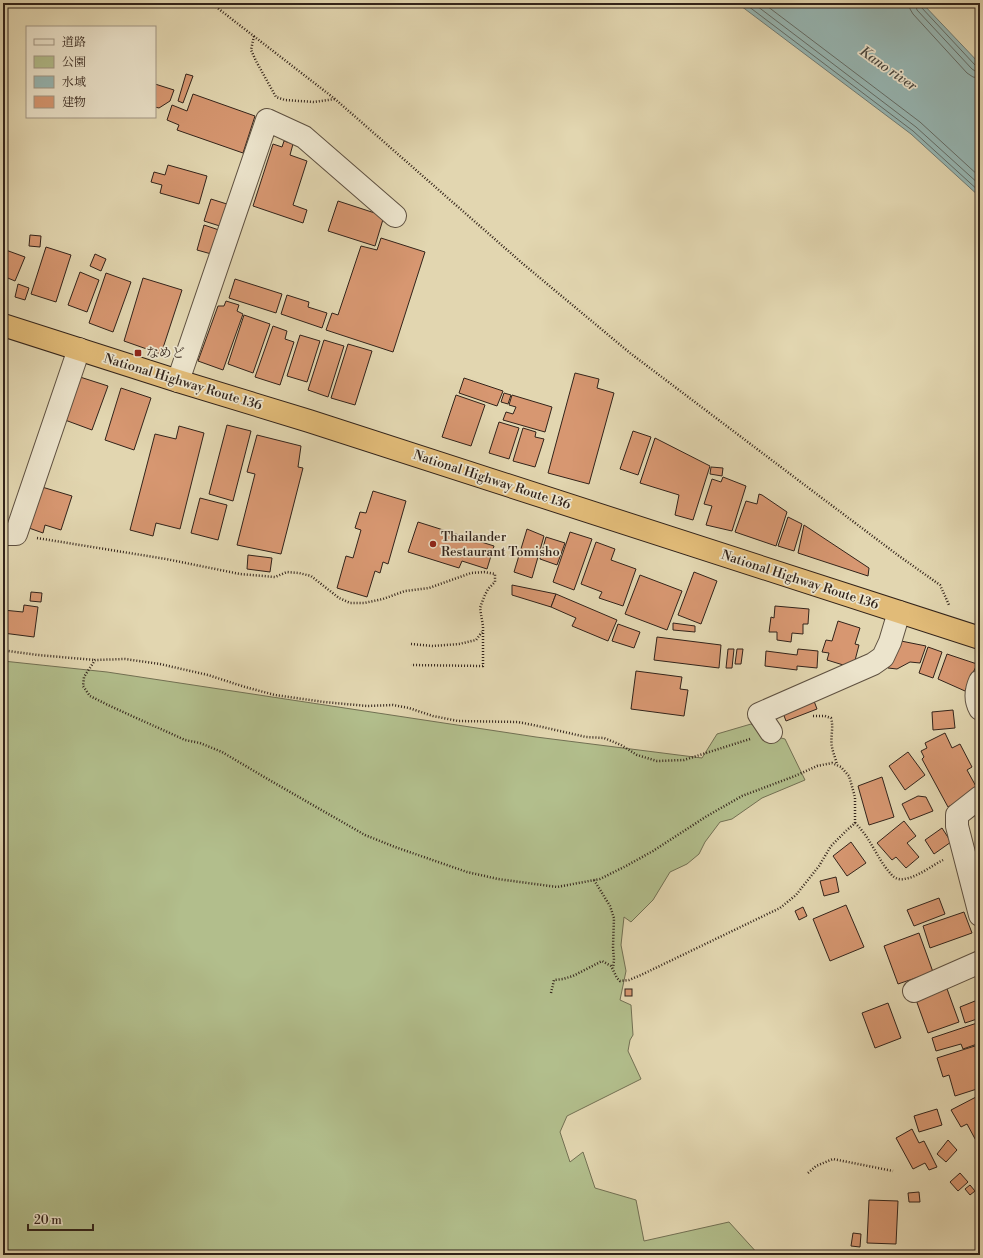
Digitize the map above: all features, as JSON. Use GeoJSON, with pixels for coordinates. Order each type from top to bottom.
{"type":"FeatureCollection","features":[{"type":"Feature","properties":{"kind":"highway","name":"National Highway Route 136"},"geometry":{"type":"LineString","coordinates":[[3,325],[316,424],[980,638]]}},
{"type":"Feature","properties":{"kind":"street"},"geometry":{"type":"LineString","coordinates":[[178,381],[267,120],[304,137],[395,216]]}},
{"type":"Feature","properties":{"kind":"street"},"geometry":{"type":"LineString","coordinates":[[9,534],[16,534],[79,349]]}},
{"type":"Feature","properties":{"kind":"street"},"geometry":{"type":"LineString","coordinates":[[771,732],[759,714],[872,664],[883,657],[890,642],[899,612]]}},
{"type":"Feature","properties":{"kind":"street"},"geometry":{"type":"LineString","coordinates":[[980,680],[977,687],[977,702],[980,709]]}},
{"type":"Feature","properties":{"kind":"street"},"geometry":{"type":"LineString","coordinates":[[980,797],[957,814],[957,826],[980,915]]}},
{"type":"Feature","properties":{"kind":"street"},"geometry":{"type":"LineString","coordinates":[[914,991],[980,962]]}},
{"type":"Feature","properties":{"kind":"path"},"geometry":{"type":"LineString","coordinates":[[211,3],[335,99],[522,263],[630,353],[812,491],[940,585],[949,604]]}},
{"type":"Feature","properties":{"kind":"path"},"geometry":{"type":"LineString","coordinates":[[254,36],[251,50],[256,62],[276,97],[285,100],[314,102],[335,99]]}},
{"type":"Feature","properties":{"kind":"path"},"geometry":{"type":"LineString","coordinates":[[9,534],[166,559],[240,574],[275,577],[287,572],[299,573],[311,576],[339,598],[350,603],[364,603],[383,599],[405,591],[430,588],[471,573],[484,572],[495,574],[495,582],[488,589],[480,608],[483,632],[483,666],[411,665]]}},
{"type":"Feature","properties":{"kind":"path"},"geometry":{"type":"LineString","coordinates":[[977,612],[980,606]]}},
{"type":"Feature","properties":{"kind":"path"},"geometry":{"type":"LineString","coordinates":[[411,644],[432,646],[459,644],[476,640],[483,632]]}},
{"type":"Feature","properties":{"kind":"path"},"geometry":{"type":"LineString","coordinates":[[3,649],[38,655],[95,660],[125,659],[160,664],[208,675],[275,695],[367,706],[393,705],[458,721],[518,722],[586,737],[604,738],[621,745],[637,755],[657,761],[684,760],[771,732]]}},
{"type":"Feature","properties":{"kind":"path"},"geometry":{"type":"LineString","coordinates":[[95,660],[84,677],[83,686],[90,696],[185,740],[200,743],[222,752],[271,782],[365,835],[467,872],[498,879],[557,887],[600,879],[653,851],[707,816],[742,796],[817,766],[832,763],[841,767],[849,776],[855,797],[856,823],[870,841],[890,874],[897,879],[903,880],[916,875],[963,850]]}},
{"type":"Feature","properties":{"kind":"path"},"geometry":{"type":"LineString","coordinates":[[809,717],[816,715],[831,718],[833,725],[832,747],[837,765]]}},
{"type":"Feature","properties":{"kind":"path"},"geometry":{"type":"LineString","coordinates":[[551,993],[554,980],[573,976],[602,961],[611,966],[620,981],[629,980],[780,908],[796,895],[819,866],[831,846],[856,823]]}},
{"type":"Feature","properties":{"kind":"path"},"geometry":{"type":"LineString","coordinates":[[594,880],[610,906],[614,918],[613,969]]}},
{"type":"Feature","properties":{"kind":"path"},"geometry":{"type":"LineString","coordinates":[[808,1173],[816,1166],[833,1159],[893,1171]]}},
{"type":"Feature","properties":{"kind":"green space"},"geometry":{"type":"Polygon","coordinates":[[[3,661],[107,672],[536,737],[702,758],[717,734],[751,724],[766,734],[785,739],[805,780],[762,798],[732,819],[720,822],[705,842],[699,854],[687,864],[670,872],[653,900],[631,922],[624,917],[621,945],[626,971],[620,1000],[631,1005],[633,1035],[630,1040],[628,1051],[641,1079],[567,1116],[560,1132],[570,1162],[583,1152],[595,1188],[636,1200],[644,1241],[729,1222],[759,1255],[3,1255],[3,661]]]}},
{"type":"Feature","properties":{"kind":"water","name":"Kano river"},"geometry":{"type":"Polygon","coordinates":[[[737,3],[922,3],[980,64],[980,197],[911,134],[737,3]]]}},
{"type":"Feature","properties":{"kind":"building"},"geometry":{"type":"Polygon","coordinates":[[[186,74],[193,76],[183,103],[178,101],[186,74]]]}},
{"type":"Feature","properties":{"kind":"building"},"geometry":{"type":"Polygon","coordinates":[[[156,84],[174,90],[170,101],[159,108],[156,107],[156,84]]]}},
{"type":"Feature","properties":{"kind":"building"},"geometry":{"type":"Polygon","coordinates":[[[193,94],[255,116],[243,153],[177,130],[179,125],[167,120],[172,105],[187,111],[193,94]]]}},
{"type":"Feature","properties":{"kind":"building"},"geometry":{"type":"Polygon","coordinates":[[[284,141],[293,144],[290,155],[307,161],[293,205],[307,210],[303,223],[253,206],[273,144],[282,147],[284,141]]]}},
{"type":"Feature","properties":{"kind":"building"},"geometry":{"type":"Polygon","coordinates":[[[168,165],[207,176],[199,204],[160,193],[162,185],[151,182],[154,172],[165,175],[168,165]]]}},
{"type":"Feature","properties":{"kind":"building"},"geometry":{"type":"Polygon","coordinates":[[[211,199],[230,205],[223,227],[204,221],[211,199]]]}},
{"type":"Feature","properties":{"kind":"building"},"geometry":{"type":"Polygon","coordinates":[[[338,201],[384,216],[375,246],[328,231],[338,201]]]}},
{"type":"Feature","properties":{"kind":"building"},"geometry":{"type":"Polygon","coordinates":[[[204,225],[222,231],[215,255],[197,250],[204,225]]]}},
{"type":"Feature","properties":{"kind":"building"},"geometry":{"type":"Polygon","coordinates":[[[30,235],[41,236],[40,247],[29,246],[30,235]]]}},
{"type":"Feature","properties":{"kind":"building"},"geometry":{"type":"Polygon","coordinates":[[[381,238],[425,252],[393,352],[326,330],[332,313],[338,315],[361,246],[377,250],[381,238]]]}},
{"type":"Feature","properties":{"kind":"building"},"geometry":{"type":"Polygon","coordinates":[[[46,247],[71,255],[56,302],[31,294],[46,247]]]}},
{"type":"Feature","properties":{"kind":"building"},"geometry":{"type":"Polygon","coordinates":[[[3,249],[25,257],[15,281],[3,276],[3,249]]]}},
{"type":"Feature","properties":{"kind":"building"},"geometry":{"type":"Polygon","coordinates":[[[95,254],[106,259],[101,271],[90,266],[95,254]]]}},
{"type":"Feature","properties":{"kind":"building"},"geometry":{"type":"Polygon","coordinates":[[[80,272],[99,280],[87,312],[68,305],[80,272]]]}},
{"type":"Feature","properties":{"kind":"building"},"geometry":{"type":"Polygon","coordinates":[[[106,273],[131,282],[113,332],[89,323],[106,273]]]}},
{"type":"Feature","properties":{"kind":"building"},"geometry":{"type":"Polygon","coordinates":[[[143,278],[182,290],[161,354],[124,341],[143,278]]]}},
{"type":"Feature","properties":{"kind":"building"},"geometry":{"type":"Polygon","coordinates":[[[235,279],[282,294],[276,313],[229,298],[235,279]]]}},
{"type":"Feature","properties":{"kind":"building"},"geometry":{"type":"Polygon","coordinates":[[[18,284],[29,288],[25,300],[15,297],[18,284]]]}},
{"type":"Feature","properties":{"kind":"building"},"geometry":{"type":"Polygon","coordinates":[[[287,295],[309,302],[308,307],[327,313],[322,328],[281,314],[287,295]]]}},
{"type":"Feature","properties":{"kind":"building"},"geometry":{"type":"Polygon","coordinates":[[[226,301],[239,305],[237,311],[243,314],[223,370],[198,361],[218,306],[224,306],[226,301]]]}},
{"type":"Feature","properties":{"kind":"building"},"geometry":{"type":"Polygon","coordinates":[[[244,315],[270,324],[253,373],[228,364],[244,315]]]}},
{"type":"Feature","properties":{"kind":"building"},"geometry":{"type":"Polygon","coordinates":[[[273,326],[287,331],[285,339],[294,342],[280,385],[255,377],[273,326]]]}},
{"type":"Feature","properties":{"kind":"building"},"geometry":{"type":"Polygon","coordinates":[[[300,335],[320,341],[307,382],[287,376],[300,335]]]}},
{"type":"Feature","properties":{"kind":"building"},"geometry":{"type":"Polygon","coordinates":[[[324,340],[344,346],[328,397],[308,390],[324,340]]]}},
{"type":"Feature","properties":{"kind":"building"},"geometry":{"type":"Polygon","coordinates":[[[348,344],[372,351],[355,405],[331,398],[348,344]]]}},
{"type":"Feature","properties":{"kind":"building"},"geometry":{"type":"Polygon","coordinates":[[[575,373],[599,379],[597,388],[614,393],[589,484],[548,473],[575,373]]]}},
{"type":"Feature","properties":{"kind":"building"},"geometry":{"type":"Polygon","coordinates":[[[80,377],[108,386],[92,430],[65,420],[80,377]]]}},
{"type":"Feature","properties":{"kind":"building"},"geometry":{"type":"Polygon","coordinates":[[[464,378],[503,391],[497,406],[459,393],[464,378]]]}},
{"type":"Feature","properties":{"kind":"building"},"geometry":{"type":"Polygon","coordinates":[[[121,388],[151,398],[134,450],[105,440],[121,388]]]}},
{"type":"Feature","properties":{"kind":"building"},"geometry":{"type":"Polygon","coordinates":[[[504,393],[511,395],[508,404],[501,402],[504,393]]]}},
{"type":"Feature","properties":{"kind":"building"},"geometry":{"type":"Polygon","coordinates":[[[456,395],[485,405],[471,446],[442,437],[456,395]]]}},
{"type":"Feature","properties":{"kind":"building"},"geometry":{"type":"Polygon","coordinates":[[[512,395],[552,407],[545,432],[503,420],[506,412],[513,414],[516,407],[509,405],[512,395]]]}},
{"type":"Feature","properties":{"kind":"building"},"geometry":{"type":"Polygon","coordinates":[[[499,422],[519,428],[509,459],[489,453],[499,422]]]}},
{"type":"Feature","properties":{"kind":"building"},"geometry":{"type":"Polygon","coordinates":[[[227,425],[251,431],[233,501],[209,494],[227,425]]]}},
{"type":"Feature","properties":{"kind":"building"},"geometry":{"type":"Polygon","coordinates":[[[179,426],[204,433],[180,529],[156,523],[153,536],[130,530],[155,434],[176,439],[179,426]]]}},
{"type":"Feature","properties":{"kind":"building"},"geometry":{"type":"Polygon","coordinates":[[[523,428],[536,432],[535,437],[544,439],[535,467],[513,461],[523,428]]]}},
{"type":"Feature","properties":{"kind":"building"},"geometry":{"type":"Polygon","coordinates":[[[633,431],[651,437],[638,475],[620,469],[633,431]]]}},
{"type":"Feature","properties":{"kind":"building"},"geometry":{"type":"Polygon","coordinates":[[[257,435],[301,446],[298,467],[303,468],[281,554],[237,545],[255,474],[247,472],[257,435]]]}},
{"type":"Feature","properties":{"kind":"building"},"geometry":{"type":"Polygon","coordinates":[[[655,438],[710,466],[693,520],[675,515],[679,495],[640,483],[655,438]]]}},
{"type":"Feature","properties":{"kind":"building"},"geometry":{"type":"Polygon","coordinates":[[[711,467],[723,468],[722,476],[710,474],[711,467]]]}},
{"type":"Feature","properties":{"kind":"building"},"geometry":{"type":"Polygon","coordinates":[[[723,477],[746,486],[732,531],[706,525],[712,506],[704,504],[712,479],[721,482],[723,477]]]}},
{"type":"Feature","properties":{"kind":"building"},"geometry":{"type":"Polygon","coordinates":[[[42,487],[72,496],[61,530],[45,525],[43,533],[29,528],[42,487]]]}},
{"type":"Feature","properties":{"kind":"building"},"geometry":{"type":"Polygon","coordinates":[[[373,491],[406,501],[388,564],[383,562],[380,573],[375,571],[367,597],[337,588],[346,556],[353,558],[361,530],[355,528],[360,512],[366,513],[373,491]]]}},
{"type":"Feature","properties":{"kind":"building"},"geometry":{"type":"Polygon","coordinates":[[[759,494],[787,512],[776,546],[735,532],[746,501],[757,504],[759,494]]]}},
{"type":"Feature","properties":{"kind":"building"},"geometry":{"type":"Polygon","coordinates":[[[200,498],[227,505],[218,540],[191,533],[200,498]]]}},
{"type":"Feature","properties":{"kind":"building"},"geometry":{"type":"Polygon","coordinates":[[[788,517],[802,524],[794,551],[778,546],[788,517]]]}},
{"type":"Feature","properties":{"kind":"building"},"geometry":{"type":"Polygon","coordinates":[[[418,522],[494,546],[487,569],[462,561],[459,568],[408,552],[418,522]]]}},
{"type":"Feature","properties":{"kind":"building"},"geometry":{"type":"Polygon","coordinates":[[[804,525],[869,568],[868,576],[798,553],[804,525]]]}},
{"type":"Feature","properties":{"kind":"building"},"geometry":{"type":"Polygon","coordinates":[[[527,529],[544,536],[532,578],[514,572],[527,529]]]}},
{"type":"Feature","properties":{"kind":"building"},"geometry":{"type":"Polygon","coordinates":[[[570,532],[592,539],[574,590],[553,582],[570,532]]]}},
{"type":"Feature","properties":{"kind":"building"},"geometry":{"type":"Polygon","coordinates":[[[546,537],[565,543],[557,565],[540,559],[546,537]]]}},
{"type":"Feature","properties":{"kind":"building"},"geometry":{"type":"Polygon","coordinates":[[[596,542],[615,549],[611,560],[636,569],[623,606],[599,598],[602,592],[581,584],[596,542]]]}},
{"type":"Feature","properties":{"kind":"building"},"geometry":{"type":"Polygon","coordinates":[[[248,555],[272,558],[270,572],[247,569],[248,555]]]}},
{"type":"Feature","properties":{"kind":"building"},"geometry":{"type":"Polygon","coordinates":[[[694,572],[717,581],[701,624],[678,615],[694,572]]]}},
{"type":"Feature","properties":{"kind":"building"},"geometry":{"type":"Polygon","coordinates":[[[640,575],[682,591],[667,630],[625,614],[640,575]]]}},
{"type":"Feature","properties":{"kind":"building"},"geometry":{"type":"Polygon","coordinates":[[[512,585],[556,594],[551,607],[512,595],[512,585]]]}},
{"type":"Feature","properties":{"kind":"building"},"geometry":{"type":"Polygon","coordinates":[[[31,592],[42,593],[41,602],[30,601],[31,592]]]}},
{"type":"Feature","properties":{"kind":"building"},"geometry":{"type":"Polygon","coordinates":[[[556,594],[617,620],[608,641],[572,626],[576,618],[551,607],[556,594]]]}},
{"type":"Feature","properties":{"kind":"building"},"geometry":{"type":"Polygon","coordinates":[[[24,605],[38,607],[34,637],[3,633],[3,610],[23,612],[24,605]]]}},
{"type":"Feature","properties":{"kind":"building"},"geometry":{"type":"Polygon","coordinates":[[[775,606],[809,609],[808,624],[803,624],[803,634],[792,633],[791,642],[777,640],[777,632],[769,632],[771,617],[774,618],[775,606]]]}},
{"type":"Feature","properties":{"kind":"building"},"geometry":{"type":"Polygon","coordinates":[[[838,621],[860,628],[855,644],[859,645],[853,668],[827,660],[829,653],[822,652],[826,640],[832,641],[838,621]]]}},
{"type":"Feature","properties":{"kind":"building"},"geometry":{"type":"Polygon","coordinates":[[[673,623],[695,626],[695,632],[673,630],[673,623]]]}},
{"type":"Feature","properties":{"kind":"building"},"geometry":{"type":"Polygon","coordinates":[[[618,624],[640,632],[634,648],[612,641],[618,624]]]}},
{"type":"Feature","properties":{"kind":"building"},"geometry":{"type":"Polygon","coordinates":[[[657,637],[721,645],[719,668],[654,660],[657,637]]]}},
{"type":"Feature","properties":{"kind":"building"},"geometry":{"type":"Polygon","coordinates":[[[896,640],[926,646],[920,663],[910,662],[897,669],[888,668],[889,659],[896,640]]]}},
{"type":"Feature","properties":{"kind":"building"},"geometry":{"type":"Polygon","coordinates":[[[928,647],[942,652],[933,678],[919,673],[928,647]]]}},
{"type":"Feature","properties":{"kind":"building"},"geometry":{"type":"Polygon","coordinates":[[[728,649],[734,649],[732,668],[726,668],[728,649]]]}},
{"type":"Feature","properties":{"kind":"building"},"geometry":{"type":"Polygon","coordinates":[[[737,649],[743,649],[741,664],[735,664],[737,649]]]}},
{"type":"Feature","properties":{"kind":"building"},"geometry":{"type":"Polygon","coordinates":[[[798,649],[818,651],[817,668],[797,666],[797,670],[765,666],[766,651],[797,655],[798,649]]]}},
{"type":"Feature","properties":{"kind":"building"},"geometry":{"type":"Polygon","coordinates":[[[947,654],[977,664],[965,691],[938,679],[947,654]]]}},
{"type":"Feature","properties":{"kind":"building"},"geometry":{"type":"Polygon","coordinates":[[[636,671],[682,677],[680,689],[688,690],[684,716],[631,709],[636,671]]]}},
{"type":"Feature","properties":{"kind":"building"},"geometry":{"type":"Polygon","coordinates":[[[814,701],[817,709],[786,721],[783,713],[814,701]]]}},
{"type":"Feature","properties":{"kind":"building"},"geometry":{"type":"Polygon","coordinates":[[[953,710],[955,728],[933,730],[932,712],[953,710]]]}},
{"type":"Feature","properties":{"kind":"building"},"geometry":{"type":"Polygon","coordinates":[[[945,733],[952,748],[960,744],[972,767],[967,770],[978,790],[948,807],[922,759],[924,757],[921,751],[927,748],[925,743],[945,733]]]}},
{"type":"Feature","properties":{"kind":"building"},"geometry":{"type":"Polygon","coordinates":[[[908,752],[925,775],[905,790],[889,766],[908,752]]]}},
{"type":"Feature","properties":{"kind":"building"},"geometry":{"type":"Polygon","coordinates":[[[882,777],[894,817],[869,825],[858,786],[882,777]]]}},
{"type":"Feature","properties":{"kind":"building"},"geometry":{"type":"Polygon","coordinates":[[[918,796],[926,797],[933,811],[910,820],[902,804],[918,796]]]}},
{"type":"Feature","properties":{"kind":"building"},"geometry":{"type":"Polygon","coordinates":[[[904,821],[916,836],[907,843],[919,857],[906,868],[896,857],[892,860],[877,843],[904,821]]]}},
{"type":"Feature","properties":{"kind":"building"},"geometry":{"type":"Polygon","coordinates":[[[942,828],[951,842],[934,854],[925,840],[942,828]]]}},
{"type":"Feature","properties":{"kind":"building"},"geometry":{"type":"Polygon","coordinates":[[[851,842],[866,863],[847,876],[833,856],[851,842]]]}},
{"type":"Feature","properties":{"kind":"building"},"geometry":{"type":"Polygon","coordinates":[[[836,877],[839,892],[824,896],[820,881],[836,877]]]}},
{"type":"Feature","properties":{"kind":"building"},"geometry":{"type":"Polygon","coordinates":[[[939,898],[945,914],[914,926],[907,910],[939,898]]]}},
{"type":"Feature","properties":{"kind":"building"},"geometry":{"type":"Polygon","coordinates":[[[846,905],[864,947],[830,961],[813,919],[846,905]]]}},
{"type":"Feature","properties":{"kind":"building"},"geometry":{"type":"Polygon","coordinates":[[[803,907],[807,916],[799,920],[795,911],[803,907]]]}},
{"type":"Feature","properties":{"kind":"building"},"geometry":{"type":"Polygon","coordinates":[[[964,912],[972,933],[930,948],[923,926],[964,912]]]}},
{"type":"Feature","properties":{"kind":"building"},"geometry":{"type":"Polygon","coordinates":[[[919,933],[933,972],[898,984],[884,946],[919,933]]]}},
{"type":"Feature","properties":{"kind":"building"},"geometry":{"type":"Polygon","coordinates":[[[946,986],[959,1022],[928,1033],[915,997],[946,986]]]}},
{"type":"Feature","properties":{"kind":"building"},"geometry":{"type":"Polygon","coordinates":[[[625,989],[632,989],[632,996],[625,996],[625,989]]]}},
{"type":"Feature","properties":{"kind":"building"},"geometry":{"type":"Polygon","coordinates":[[[980,999],[980,1018],[965,1023],[960,1007],[980,999]]]}},
{"type":"Feature","properties":{"kind":"building"},"geometry":{"type":"Polygon","coordinates":[[[888,1003],[901,1038],[875,1048],[862,1013],[888,1003]]]}},
{"type":"Feature","properties":{"kind":"building"},"geometry":{"type":"Polygon","coordinates":[[[980,1022],[980,1043],[963,1049],[961,1044],[936,1051],[932,1038],[980,1022]]]}},
{"type":"Feature","properties":{"kind":"building"},"geometry":{"type":"Polygon","coordinates":[[[978,1045],[980,1051],[980,1088],[955,1096],[949,1075],[943,1077],[937,1058],[978,1045]]]}},
{"type":"Feature","properties":{"kind":"building"},"geometry":{"type":"Polygon","coordinates":[[[976,1097],[978,1102],[980,1101],[980,1148],[967,1124],[961,1127],[951,1110],[976,1097]]]}},
{"type":"Feature","properties":{"kind":"building"},"geometry":{"type":"Polygon","coordinates":[[[937,1109],[942,1125],[919,1132],[914,1116],[937,1109]]]}},
{"type":"Feature","properties":{"kind":"building"},"geometry":{"type":"Polygon","coordinates":[[[912,1129],[919,1143],[924,1141],[937,1167],[929,1170],[925,1163],[913,1169],[896,1138],[912,1129]]]}},
{"type":"Feature","properties":{"kind":"building"},"geometry":{"type":"Polygon","coordinates":[[[948,1140],[957,1150],[946,1162],[937,1154],[948,1140]]]}},
{"type":"Feature","properties":{"kind":"building"},"geometry":{"type":"Polygon","coordinates":[[[960,1173],[968,1182],[958,1191],[950,1182],[960,1173]]]}},
{"type":"Feature","properties":{"kind":"building"},"geometry":{"type":"Polygon","coordinates":[[[970,1185],[975,1191],[970,1195],[965,1189],[970,1185]]]}},
{"type":"Feature","properties":{"kind":"building"},"geometry":{"type":"Polygon","coordinates":[[[919,1192],[920,1202],[909,1202],[908,1193],[919,1192]]]}},
{"type":"Feature","properties":{"kind":"building"},"geometry":{"type":"Polygon","coordinates":[[[869,1200],[898,1201],[896,1244],[867,1243],[869,1200]]]}},
{"type":"Feature","properties":{"kind":"building"},"geometry":{"type":"Polygon","coordinates":[[[853,1233],[861,1234],[860,1247],[851,1246],[853,1233]]]}},
{"type":"Feature","properties":{"kind":"place","name":"なめど"},"geometry":{"type":"Point","coordinates":[138,353]}},
{"type":"Feature","properties":{"kind":"place","name":"Thailander Restaurant Tomisho"},"geometry":{"type":"Point","coordinates":[433,544]}}]}
